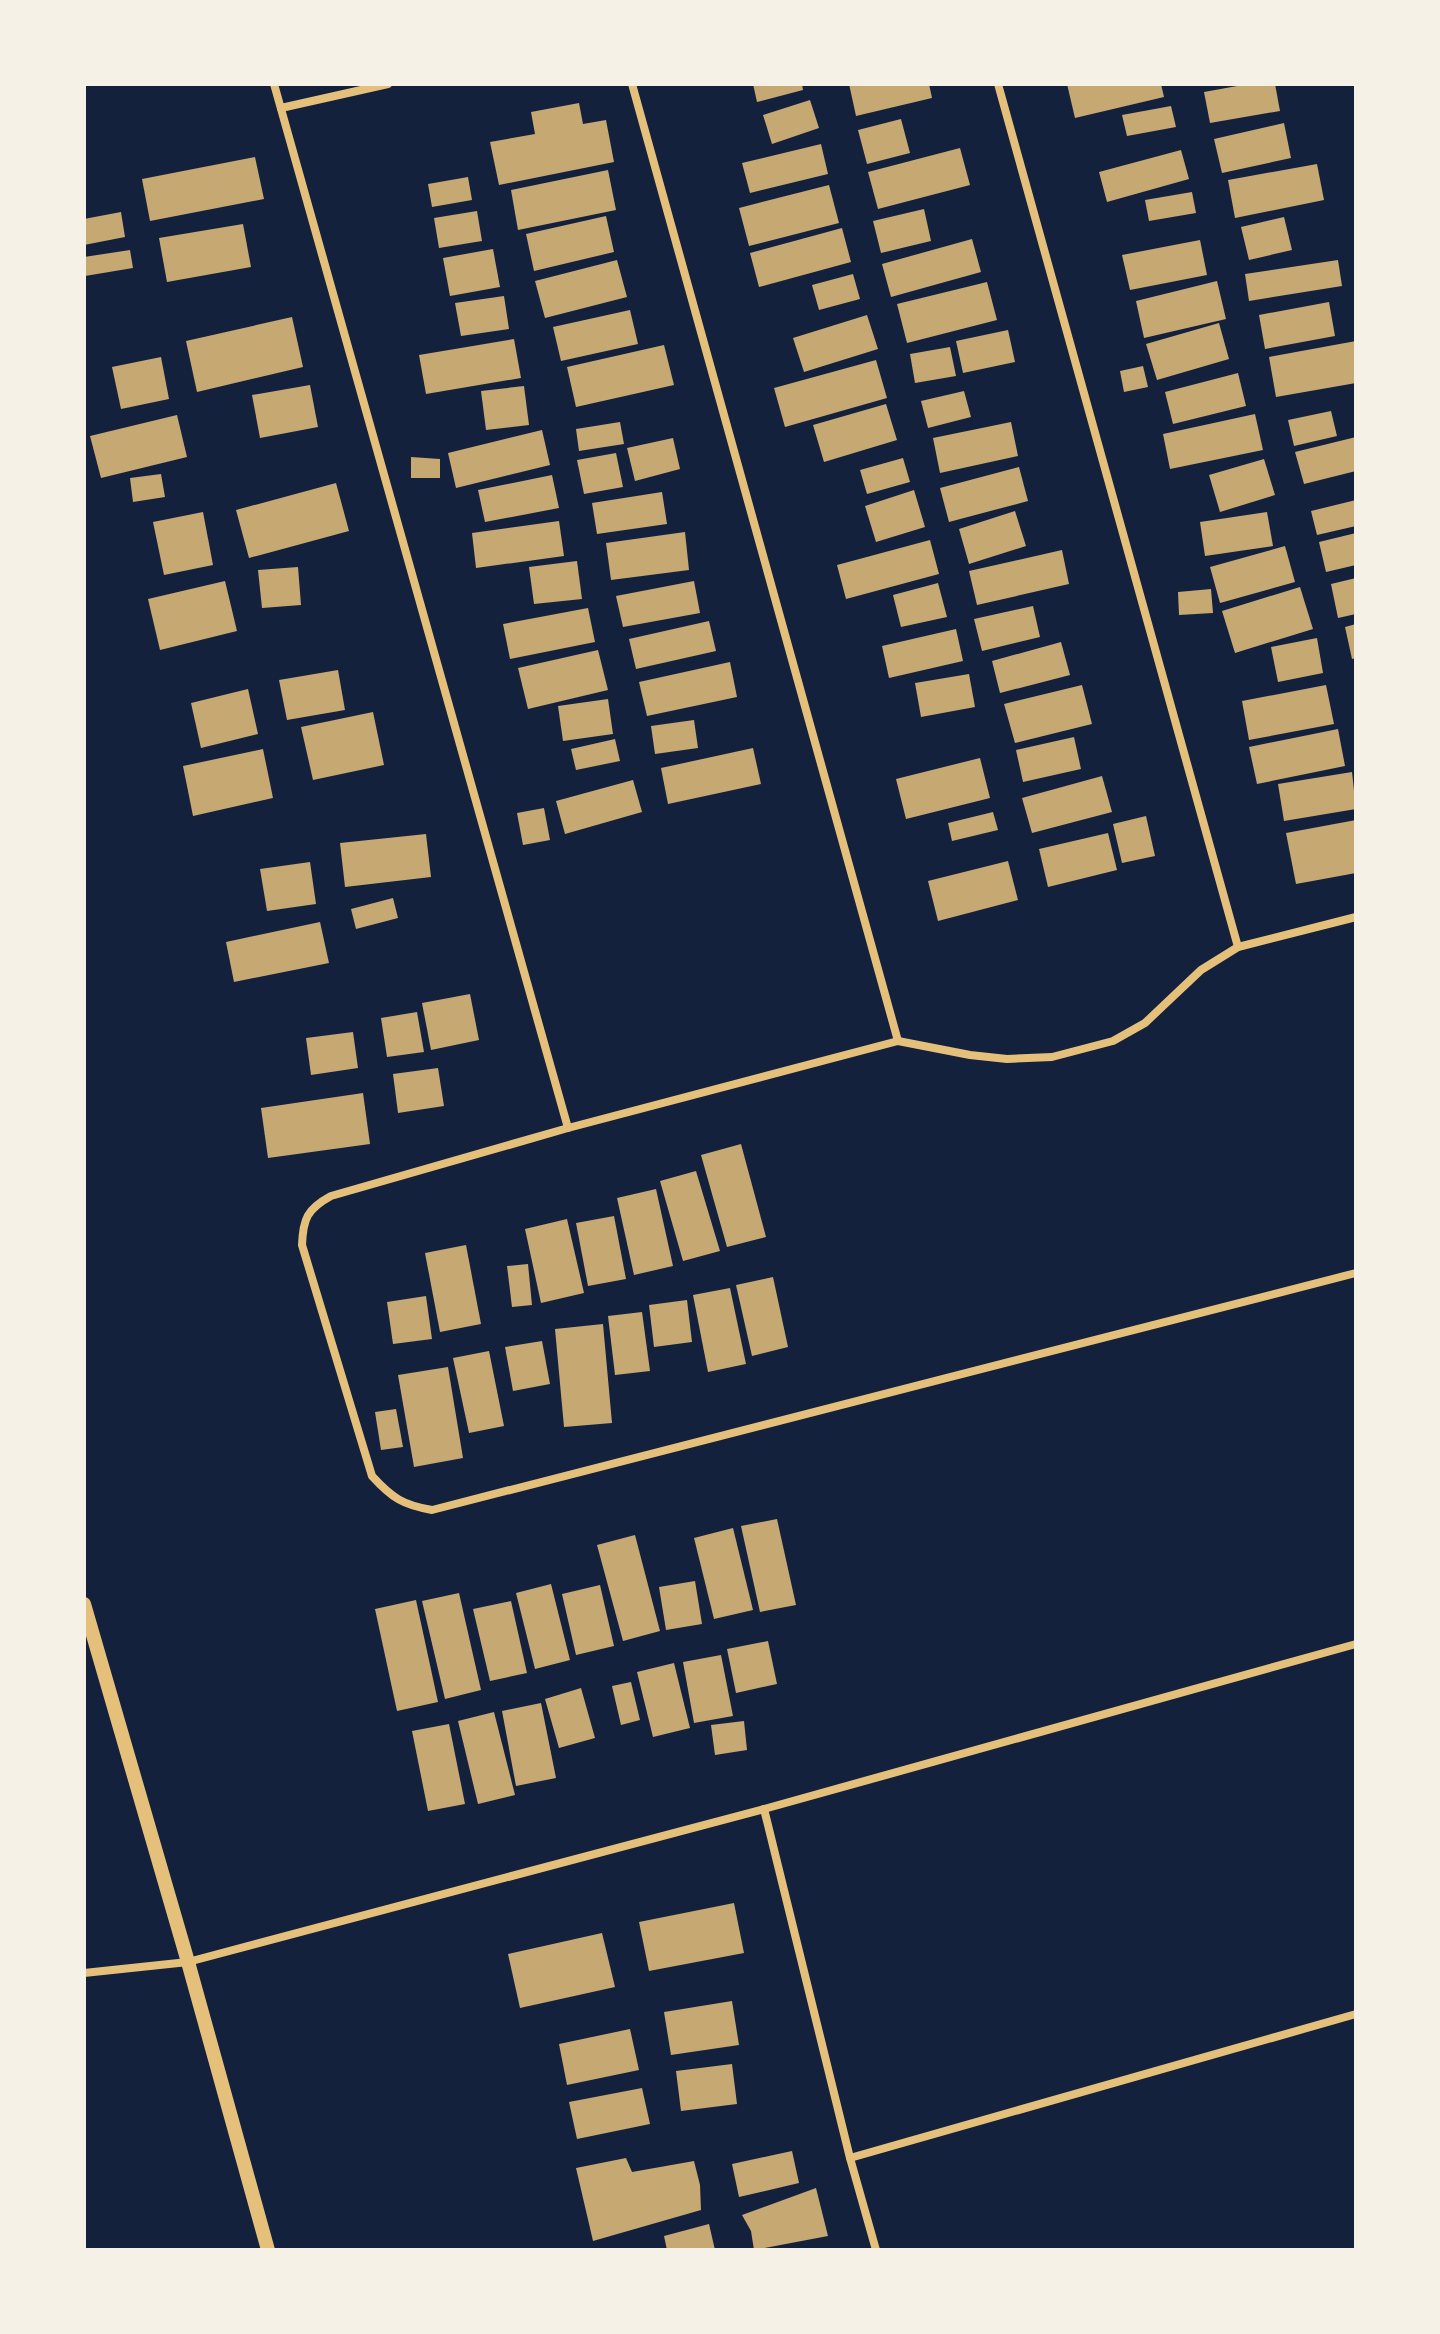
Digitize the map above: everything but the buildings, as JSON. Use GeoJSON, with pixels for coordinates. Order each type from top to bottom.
{"type":"FeatureCollection","features":[{"type":"Feature","properties":{"kind":"street"},"geometry":{"type":"LineString","coordinates":[[274,84],[568,1128]]}},
{"type":"Feature","properties":{"kind":"street"},"geometry":{"type":"LineString","coordinates":[[281,108],[388,84]]}},
{"type":"Feature","properties":{"kind":"street"},"geometry":{"type":"LineString","coordinates":[[632,84],[898,1041]]}},
{"type":"Feature","properties":{"kind":"street"},"geometry":{"type":"LineString","coordinates":[[998,84],[1238,947]]}},
{"type":"Feature","properties":{"kind":"street"},"geometry":{"type":"LineString","coordinates":[[1356,917],[1238,947],[1201,970],[1145,1023],[1113,1041],[1052,1057],[1007,1059],[898,1041],[568,1128],[331,1196],[314,1205],[303,1224],[302,1245],[372,1476],[390,1496],[412,1507],[432,1510],[1356,1273]]}},
{"type":"Feature","properties":{"kind":"street"},"geometry":{"type":"LineString","coordinates":[[84,1604],[268,2250]]}},
{"type":"Feature","properties":{"kind":"street"},"geometry":{"type":"LineString","coordinates":[[84,1973],[188,1962],[764,1809],[1356,1644]]}},
{"type":"Feature","properties":{"kind":"street"},"geometry":{"type":"LineString","coordinates":[[764,1809],[850,2158],[876,2250]]}},
{"type":"Feature","properties":{"kind":"street"},"geometry":{"type":"LineString","coordinates":[[850,2158],[1356,2014]]}}]}
